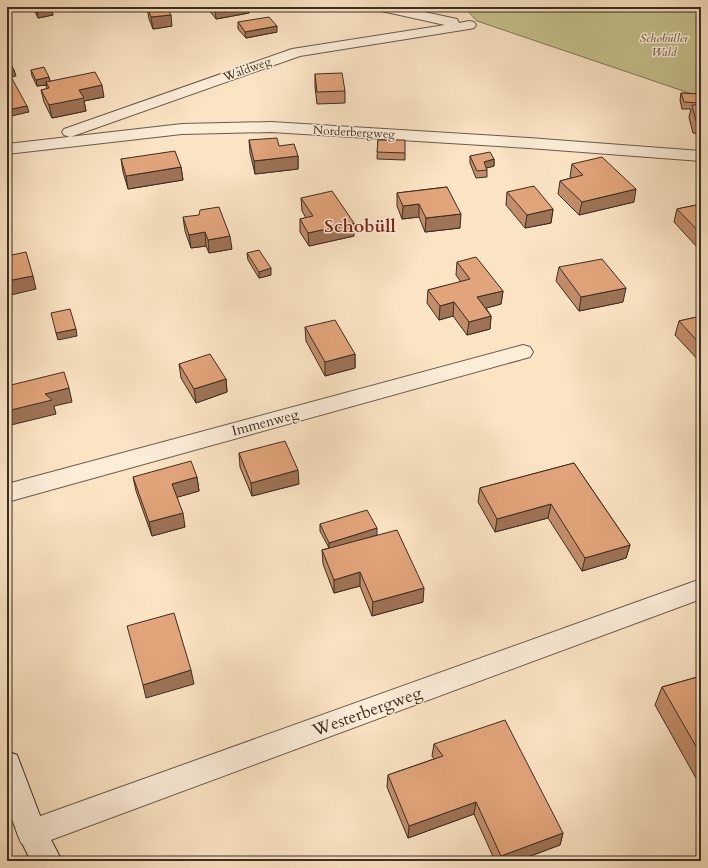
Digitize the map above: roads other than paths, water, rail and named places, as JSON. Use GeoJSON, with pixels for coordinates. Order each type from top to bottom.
{"type":"FeatureCollection","features":[{"type":"Feature","properties":{"kind":"street","name":"Waldweg"},"geometry":{"type":"LineString","coordinates":[[34,145],[297,52],[468,25],[382,7]]}},
{"type":"Feature","properties":{"kind":"street","name":"Norderbergweg"},"geometry":{"type":"LineString","coordinates":[[7,148],[182,129],[271,127],[529,143],[701,156]]}},
{"type":"Feature","properties":{"kind":"street","name":"Immenweg"},"geometry":{"type":"LineString","coordinates":[[7,493],[524,352]]}},
{"type":"Feature","properties":{"kind":"street","name":"Westerbergweg"},"geometry":{"type":"LineString","coordinates":[[32,833],[701,589]]}},
{"type":"Feature","properties":{"kind":"street"},"geometry":{"type":"LineString","coordinates":[[7,764],[32,833],[47,861]]}},
{"type":"Feature","properties":{"kind":"district","name":"Schobüll"},"geometry":{"type":"Point","coordinates":[360,226]}},
{"type":"Feature","properties":{"kind":"park label","name":"Schobüller Wald"},"geometry":{"type":"Point","coordinates":[664,45]}}]}
